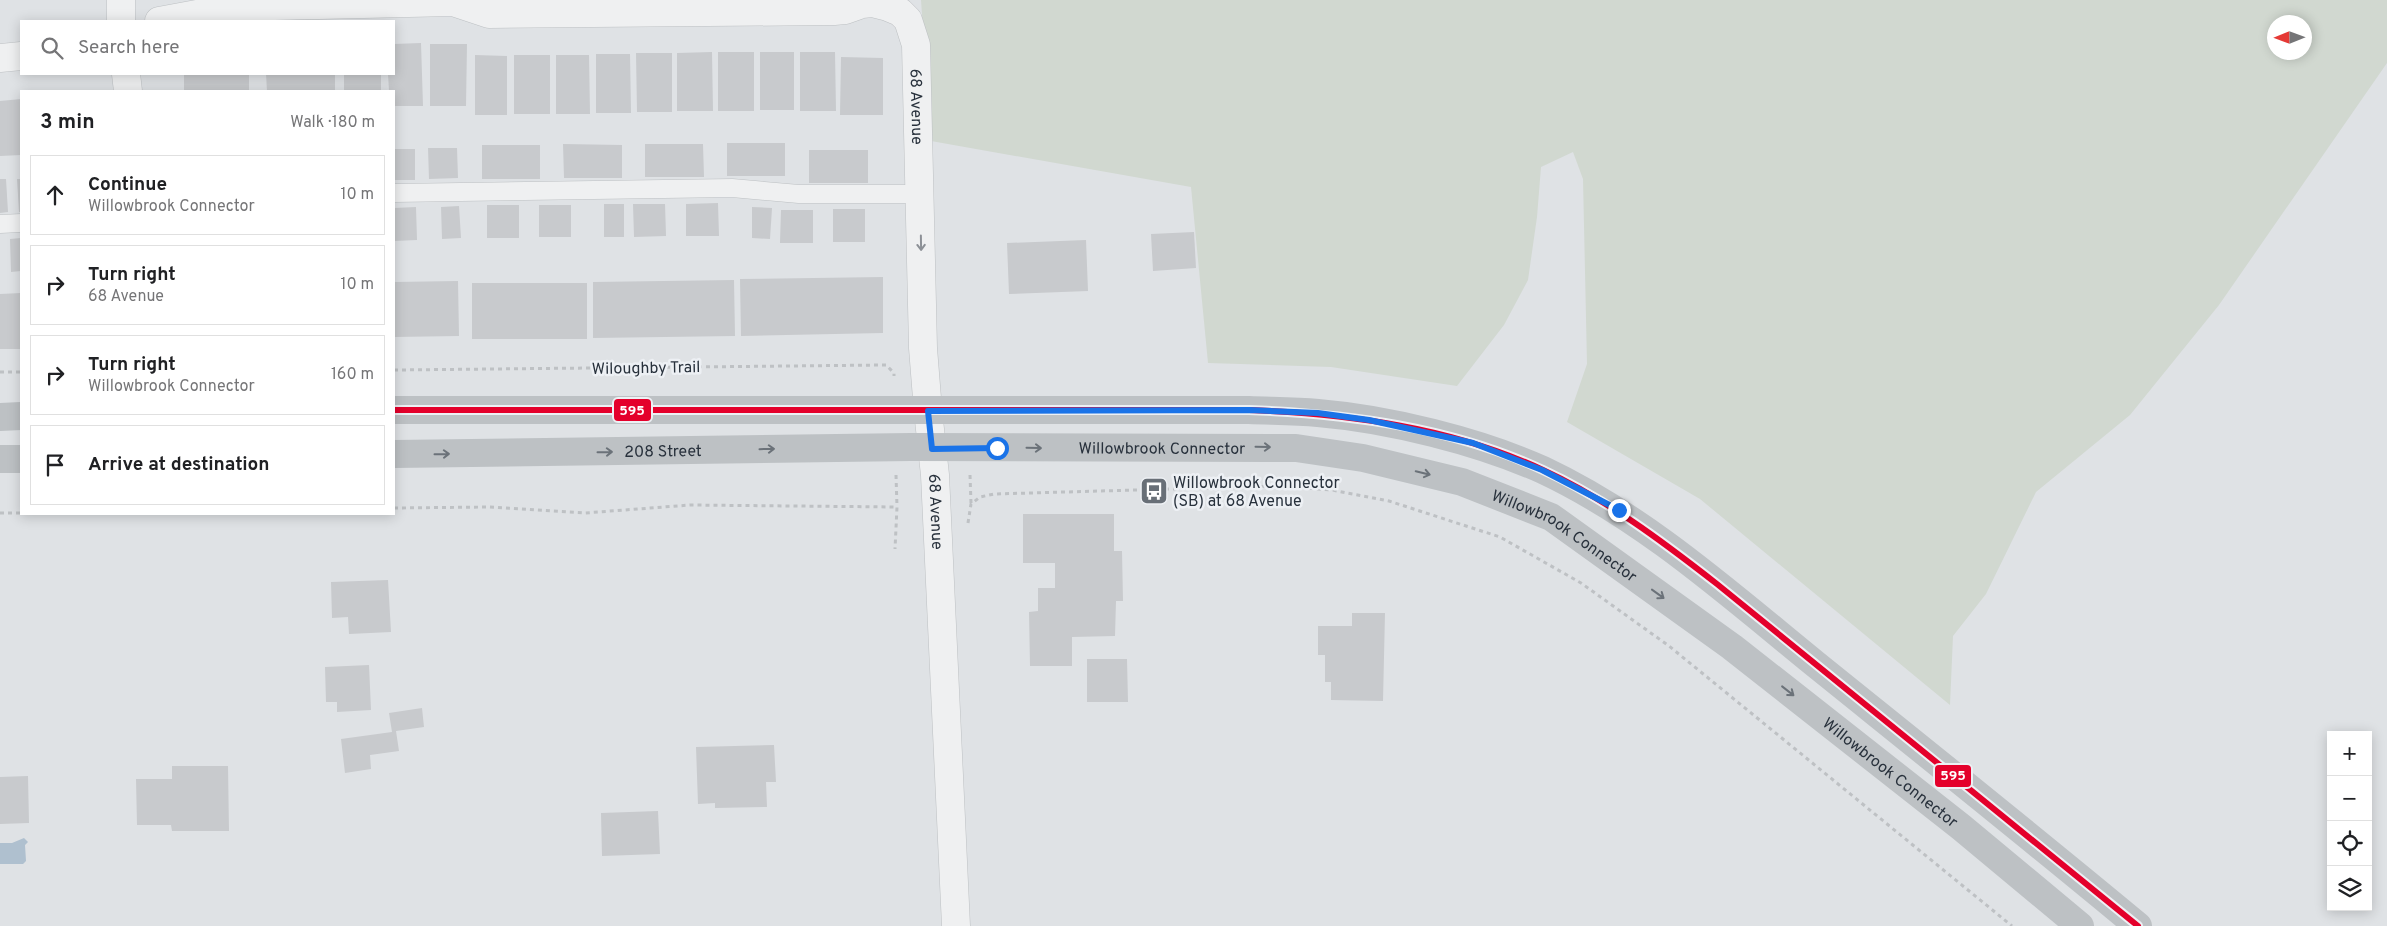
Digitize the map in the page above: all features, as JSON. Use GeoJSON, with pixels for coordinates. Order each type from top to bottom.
{"type":"FeatureCollection","features":[{"type":"Feature","properties":{"kind":"main road"},"geometry":{"type":"LineString","coordinates":[[395,410],[704,408],[928,411],[1249,410],[1318,413],[1369,420],[1473,443],[1542,470],[1619,510],[1719,586],[1939,762],[2138,926]]}},
{"type":"Feature","properties":{"kind":"main road"},"geometry":{"type":"LineString","coordinates":[[0,417],[20,416]]}},
{"type":"Feature","properties":{"kind":"main road","name":"Willowbrook Connector"},"geometry":{"type":"LineString","coordinates":[[932,449],[1296,448],[1363,458],[1462,482],[1551,517],[1732,647],[1961,827],[2080,926]]}},
{"type":"Feature","properties":{"kind":"main road","name":"208 Street"},"geometry":{"type":"LineString","coordinates":[[395,454],[932,449]]}},
{"type":"Feature","properties":{"kind":"main road"},"geometry":{"type":"LineString","coordinates":[[0,459],[20,459]]}},
{"type":"Feature","properties":{"kind":"street"},"geometry":{"type":"LineString","coordinates":[[121,0],[121,20]]}},
{"type":"Feature","properties":{"kind":"street","name":"68 Avenue"},"geometry":{"type":"LineString","coordinates":[[164,20],[213,11],[274,6],[454,2],[489,14],[834,11],[872,3],[900,12],[908,20],[916,45],[922,348],[932,449],[956,926]]}},
{"type":"Feature","properties":{"kind":"street"},"geometry":{"type":"LineString","coordinates":[[0,58],[20,56]]}},
{"type":"Feature","properties":{"kind":"street"},"geometry":{"type":"LineString","coordinates":[[126,75],[128,90]]}},
{"type":"Feature","properties":{"kind":"lane"},"geometry":{"type":"LineString","coordinates":[[395,193],[732,188],[799,194],[920,194]]}},
{"type":"Feature","properties":{"kind":"lane"},"geometry":{"type":"LineString","coordinates":[[0,224],[20,223]]}},
{"type":"Feature","properties":{"kind":"path","name":"Wiloughby Trail"},"geometry":{"type":"LineString","coordinates":[[395,370],[886,365],[894,373]]}},
{"type":"Feature","properties":{"kind":"path"},"geometry":{"type":"LineString","coordinates":[[0,372],[20,372]]}},
{"type":"Feature","properties":{"kind":"path"},"geometry":{"type":"LineString","coordinates":[[967,526],[971,504],[980,497],[994,494],[1278,486],[1332,490],[1389,501],[1500,537],[1581,583],[1669,646],[2012,926]]}},
{"type":"Feature","properties":{"kind":"path"},"geometry":{"type":"LineString","coordinates":[[395,508],[490,507],[585,514],[690,505],[897,507],[896,549]]}},
{"type":"Feature","properties":{"kind":"path"},"geometry":{"type":"LineString","coordinates":[[0,513],[20,513]]}},
{"type":"Feature","properties":{"kind":"shaded area"},"geometry":{"type":"Polygon","coordinates":[[[921,0],[2387,0],[2387,63],[2219,305],[2130,415],[2036,492],[1986,594],[1953,636],[1950,705],[1700,499],[1567,422],[1587,364],[1583,179],[1573,152],[1541,167],[1537,217],[1528,280],[1504,325],[1457,386],[1331,367],[1208,363],[1191,187],[931,141],[921,0]]]}},
{"type":"Feature","properties":{"kind":"water"},"geometry":{"type":"Polygon","coordinates":[[[24,838],[28,842],[25,845],[26,861],[23,864],[0,864],[0,843],[12,843],[24,838]]]}},
{"type":"Feature","properties":{"kind":"building"},"geometry":{"type":"Polygon","coordinates":[[[421,43],[423,106],[395,106],[395,90],[389,90],[388,75],[395,75],[395,44],[421,43]]]}},
{"type":"Feature","properties":{"kind":"building"},"geometry":{"type":"Polygon","coordinates":[[[430,44],[467,44],[466,106],[430,106],[430,44]]]}},
{"type":"Feature","properties":{"kind":"building"},"geometry":{"type":"Polygon","coordinates":[[[712,52],[713,111],[677,111],[677,53],[712,52]]]}},
{"type":"Feature","properties":{"kind":"building"},"geometry":{"type":"Polygon","coordinates":[[[718,52],[754,52],[754,111],[718,111],[718,52]]]}},
{"type":"Feature","properties":{"kind":"building"},"geometry":{"type":"Polygon","coordinates":[[[760,52],[794,52],[794,110],[760,110],[760,52]]]}},
{"type":"Feature","properties":{"kind":"building"},"geometry":{"type":"Polygon","coordinates":[[[800,52],[835,52],[836,111],[800,111],[800,52]]]}},
{"type":"Feature","properties":{"kind":"building"},"geometry":{"type":"Polygon","coordinates":[[[636,53],[672,53],[672,112],[637,112],[636,53]]]}},
{"type":"Feature","properties":{"kind":"building"},"geometry":{"type":"Polygon","coordinates":[[[596,54],[630,54],[631,113],[596,113],[596,54]]]}},
{"type":"Feature","properties":{"kind":"building"},"geometry":{"type":"Polygon","coordinates":[[[475,55],[507,56],[507,115],[475,115],[475,55]]]}},
{"type":"Feature","properties":{"kind":"building"},"geometry":{"type":"Polygon","coordinates":[[[514,55],[550,55],[550,114],[514,114],[514,55]]]}},
{"type":"Feature","properties":{"kind":"building"},"geometry":{"type":"Polygon","coordinates":[[[556,55],[589,55],[590,114],[556,114],[556,55]]]}},
{"type":"Feature","properties":{"kind":"building"},"geometry":{"type":"Polygon","coordinates":[[[841,57],[883,58],[883,115],[840,115],[841,57]]]}},
{"type":"Feature","properties":{"kind":"building"},"geometry":{"type":"Polygon","coordinates":[[[184,75],[249,75],[249,90],[184,90],[184,75]]]}},
{"type":"Feature","properties":{"kind":"building"},"geometry":{"type":"Polygon","coordinates":[[[266,75],[335,75],[335,90],[267,90],[266,75]]]}},
{"type":"Feature","properties":{"kind":"building"},"geometry":{"type":"Polygon","coordinates":[[[344,75],[381,75],[381,90],[344,90],[344,75]]]}},
{"type":"Feature","properties":{"kind":"building"},"geometry":{"type":"Polygon","coordinates":[[[20,99],[20,155],[0,156],[0,101],[20,99]]]}},
{"type":"Feature","properties":{"kind":"building"},"geometry":{"type":"Polygon","coordinates":[[[727,143],[785,143],[785,176],[727,176],[727,143]]]}},
{"type":"Feature","properties":{"kind":"building"},"geometry":{"type":"Polygon","coordinates":[[[563,144],[622,145],[622,178],[564,178],[563,144]]]}},
{"type":"Feature","properties":{"kind":"building"},"geometry":{"type":"Polygon","coordinates":[[[645,144],[703,144],[704,177],[645,177],[645,144]]]}},
{"type":"Feature","properties":{"kind":"building"},"geometry":{"type":"Polygon","coordinates":[[[482,145],[540,145],[540,179],[482,179],[482,145]]]}},
{"type":"Feature","properties":{"kind":"building"},"geometry":{"type":"Polygon","coordinates":[[[428,148],[457,148],[458,178],[429,179],[428,148]]]}},
{"type":"Feature","properties":{"kind":"building"},"geometry":{"type":"Polygon","coordinates":[[[395,149],[415,149],[415,180],[395,180],[395,149]]]}},
{"type":"Feature","properties":{"kind":"building"},"geometry":{"type":"Polygon","coordinates":[[[809,150],[868,150],[868,183],[809,183],[809,150]]]}},
{"type":"Feature","properties":{"kind":"building"},"geometry":{"type":"Polygon","coordinates":[[[0,179],[6,179],[8,212],[0,213],[0,179]]]}},
{"type":"Feature","properties":{"kind":"building"},"geometry":{"type":"Polygon","coordinates":[[[17,179],[20,179],[19,212],[17,179]]]}},
{"type":"Feature","properties":{"kind":"building"},"geometry":{"type":"Polygon","coordinates":[[[718,203],[719,236],[686,236],[686,204],[718,203]]]}},
{"type":"Feature","properties":{"kind":"building"},"geometry":{"type":"Polygon","coordinates":[[[604,204],[624,204],[624,237],[604,237],[604,204]]]}},
{"type":"Feature","properties":{"kind":"building"},"geometry":{"type":"Polygon","coordinates":[[[633,204],[665,204],[666,236],[634,237],[633,204]]]}},
{"type":"Feature","properties":{"kind":"building"},"geometry":{"type":"Polygon","coordinates":[[[487,205],[519,205],[519,238],[487,238],[487,205]]]}},
{"type":"Feature","properties":{"kind":"building"},"geometry":{"type":"Polygon","coordinates":[[[539,205],[571,205],[571,237],[539,237],[539,205]]]}},
{"type":"Feature","properties":{"kind":"building"},"geometry":{"type":"Polygon","coordinates":[[[459,206],[461,238],[442,239],[441,207],[459,206]]]}},
{"type":"Feature","properties":{"kind":"building"},"geometry":{"type":"Polygon","coordinates":[[[416,207],[417,240],[395,241],[395,208],[416,207]]]}},
{"type":"Feature","properties":{"kind":"building"},"geometry":{"type":"Polygon","coordinates":[[[752,207],[772,208],[770,239],[752,238],[752,207]]]}},
{"type":"Feature","properties":{"kind":"building"},"geometry":{"type":"Polygon","coordinates":[[[833,209],[865,209],[865,242],[833,242],[833,209]]]}},
{"type":"Feature","properties":{"kind":"building"},"geometry":{"type":"Polygon","coordinates":[[[781,210],[813,210],[813,243],[780,243],[781,210]]]}},
{"type":"Feature","properties":{"kind":"building"},"geometry":{"type":"Polygon","coordinates":[[[1194,232],[1196,268],[1153,271],[1151,234],[1194,232]]]}},
{"type":"Feature","properties":{"kind":"building"},"geometry":{"type":"Polygon","coordinates":[[[20,238],[20,271],[11,272],[10,239],[20,238]]]}},
{"type":"Feature","properties":{"kind":"building"},"geometry":{"type":"Polygon","coordinates":[[[1086,240],[1088,291],[1009,294],[1007,243],[1086,240]]]}},
{"type":"Feature","properties":{"kind":"building"},"geometry":{"type":"Polygon","coordinates":[[[883,277],[883,333],[741,336],[740,279],[883,277]]]}},
{"type":"Feature","properties":{"kind":"building"},"geometry":{"type":"Polygon","coordinates":[[[734,280],[735,336],[593,338],[593,282],[734,280]]]}},
{"type":"Feature","properties":{"kind":"building"},"geometry":{"type":"Polygon","coordinates":[[[458,281],[459,336],[395,337],[395,282],[458,281]]]}},
{"type":"Feature","properties":{"kind":"building"},"geometry":{"type":"Polygon","coordinates":[[[472,283],[587,283],[587,339],[472,339],[472,283]]]}},
{"type":"Feature","properties":{"kind":"building"},"geometry":{"type":"Polygon","coordinates":[[[20,293],[20,349],[0,349],[0,294],[20,293]]]}},
{"type":"Feature","properties":{"kind":"building"},"geometry":{"type":"Polygon","coordinates":[[[1023,514],[1114,514],[1114,551],[1122,551],[1123,601],[1116,601],[1115,636],[1072,637],[1072,666],[1030,666],[1029,612],[1038,611],[1038,588],[1055,588],[1055,563],[1023,563],[1023,514]]]}},
{"type":"Feature","properties":{"kind":"building"},"geometry":{"type":"Polygon","coordinates":[[[388,580],[391,632],[349,634],[348,617],[332,618],[331,582],[388,580]]]}},
{"type":"Feature","properties":{"kind":"building"},"geometry":{"type":"Polygon","coordinates":[[[1352,613],[1385,613],[1383,701],[1331,700],[1331,682],[1325,682],[1325,655],[1318,655],[1318,626],[1352,626],[1352,613]]]}},
{"type":"Feature","properties":{"kind":"building"},"geometry":{"type":"Polygon","coordinates":[[[1087,659],[1127,659],[1128,702],[1087,702],[1087,659]]]}},
{"type":"Feature","properties":{"kind":"building"},"geometry":{"type":"Polygon","coordinates":[[[369,665],[371,710],[337,712],[337,702],[326,702],[325,667],[369,665]]]}},
{"type":"Feature","properties":{"kind":"building"},"geometry":{"type":"Polygon","coordinates":[[[422,708],[424,727],[396,731],[399,751],[370,755],[371,769],[345,773],[341,739],[392,732],[389,713],[422,708]]]}},
{"type":"Feature","properties":{"kind":"building"},"geometry":{"type":"Polygon","coordinates":[[[774,745],[776,782],[766,782],[767,807],[715,808],[715,803],[698,804],[696,747],[774,745]]]}},
{"type":"Feature","properties":{"kind":"building"},"geometry":{"type":"Polygon","coordinates":[[[172,766],[228,766],[229,831],[172,831],[171,825],[137,825],[136,779],[172,779],[172,766]]]}},
{"type":"Feature","properties":{"kind":"building"},"geometry":{"type":"Polygon","coordinates":[[[28,776],[29,823],[0,824],[0,777],[28,776]]]}},
{"type":"Feature","properties":{"kind":"building"},"geometry":{"type":"Polygon","coordinates":[[[658,811],[660,854],[602,856],[601,813],[658,811]]]}},
{"type":"Feature","properties":{"kind":"transit line","name":"595"},"geometry":{"type":"LineString","coordinates":[[395,410],[1249,410],[1362,419],[1436,433],[1472,443],[1508,455],[1566,481],[1611,507],[1675,552],[2138,926]]}},
{"type":"Feature","properties":{"kind":"place","name":"Willowbrook Connector (SB) at 68 Avenue"},"geometry":{"type":"Point","coordinates":[1154,491]}},
{"type":"Feature","properties":{"kind":"route"},"geometry":{"type":"LineString","coordinates":[[997,448],[932,449],[928,411],[1249,410],[1318,413],[1369,420],[1473,443],[1542,470],[1619,510]]}}]}
